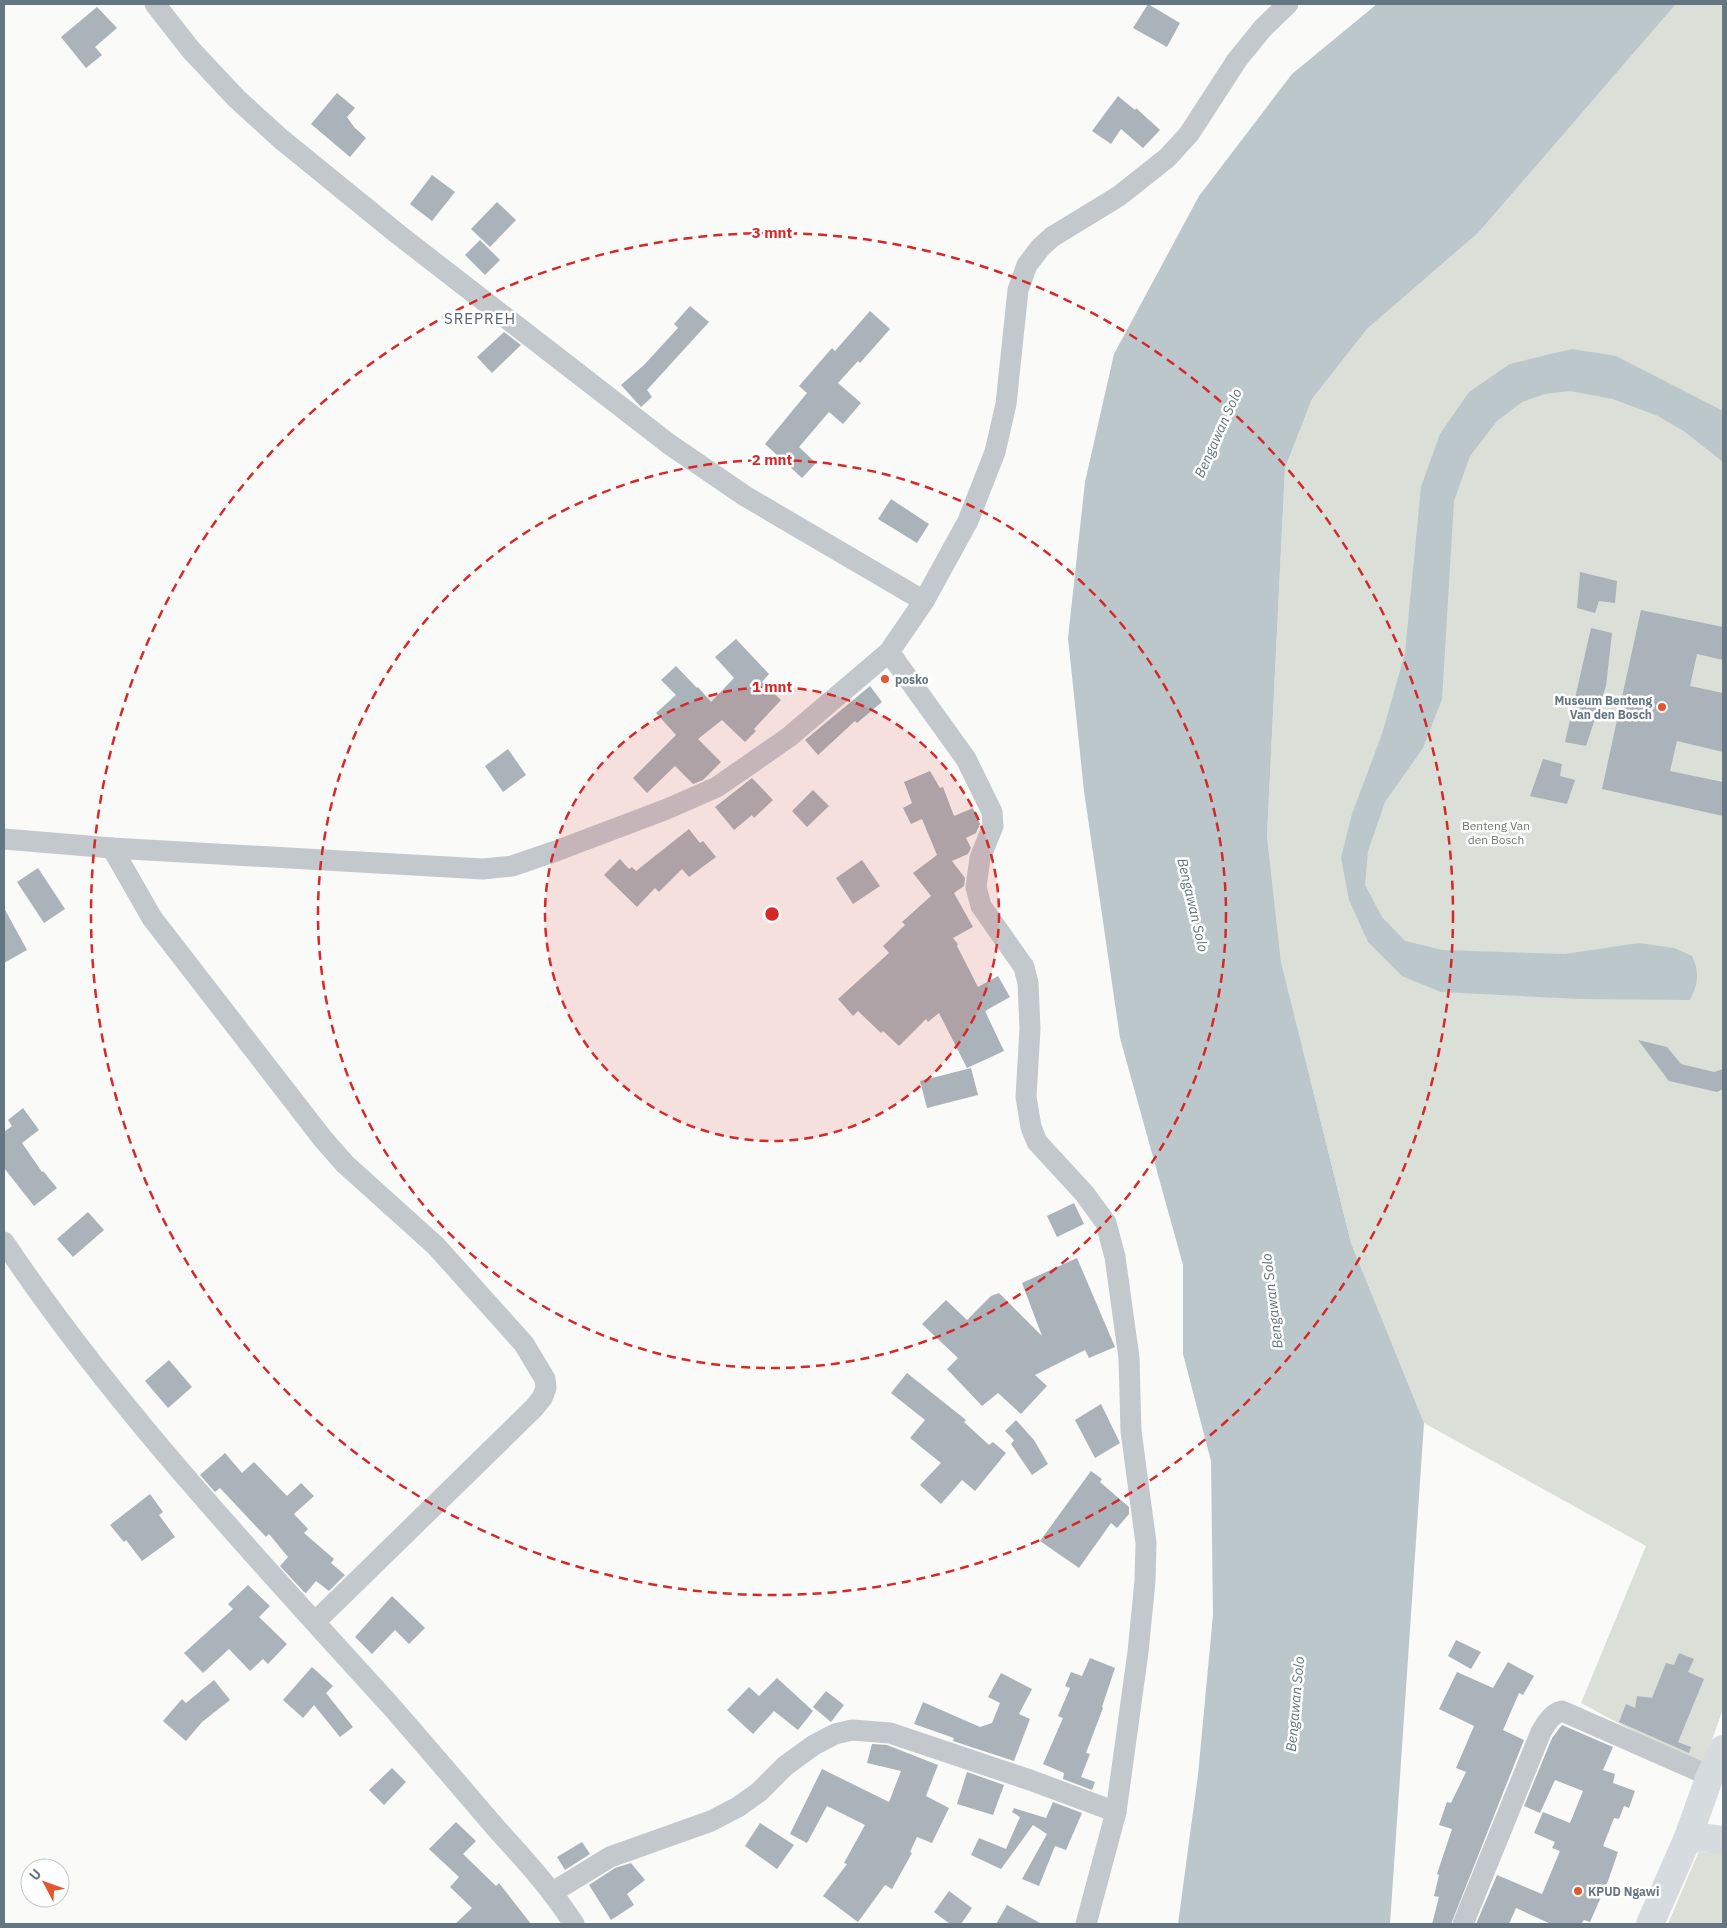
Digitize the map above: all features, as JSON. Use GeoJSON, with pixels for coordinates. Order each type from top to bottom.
{"type":"FeatureCollection","features":[{"type":"Feature","properties":{"kind":"street"},"geometry":{"type":"LineString","coordinates":[[155,4],[198,57],[237,99],[281,139],[468,289],[669,444],[744,496],[924,601]]}},
{"type":"Feature","properties":{"kind":"street"},"geometry":{"type":"LineString","coordinates":[[4,839],[112,848],[483,869],[512,866],[667,809],[717,786],[789,737],[889,652],[924,601],[968,521],[995,452],[1006,404],[1018,290],[1027,265],[1040,248],[1052,238],[1119,196],[1167,158],[1189,134],[1238,60],[1263,28],[1288,4]]}},
{"type":"Feature","properties":{"kind":"street"},"geometry":{"type":"LineString","coordinates":[[889,652],[966,759],[992,812],[994,826],[980,858],[976,887],[981,906],[1024,967],[1028,982],[1030,1029],[1026,1097],[1031,1127],[1037,1142],[1084,1193],[1106,1223],[1115,1257],[1129,1358],[1131,1431],[1146,1543],[1145,1581],[1138,1652],[1116,1812],[1086,1924]]}},
{"type":"Feature","properties":{"kind":"street"},"geometry":{"type":"LineString","coordinates":[[112,848],[152,918],[323,1139],[345,1164],[436,1246],[524,1344],[545,1380],[546,1388],[542,1398],[534,1408],[315,1622]]}},
{"type":"Feature","properties":{"kind":"street"},"geometry":{"type":"LineString","coordinates":[[4,1242],[64,1329],[138,1421],[258,1560],[553,1892],[574,1924]]}},
{"type":"Feature","properties":{"kind":"street"},"geometry":{"type":"LineString","coordinates":[[1463,1924],[1541,1732],[1547,1722],[1558,1712],[1562,1711],[1710,1776]]}},
{"type":"Feature","properties":{"kind":"street"},"geometry":{"type":"LineString","coordinates":[[553,1892],[610,1857],[711,1821],[759,1792],[785,1766],[814,1745],[835,1734],[852,1730],[890,1733],[1030,1780],[1116,1812]]}},
{"type":"Feature","properties":{"kind":"street"},"geometry":{"type":"LineString","coordinates":[[1650,1924],[1687,1840],[1710,1776],[1723,1749]]}},
{"type":"Feature","properties":{"kind":"street"},"geometry":{"type":"LineString","coordinates":[[1687,1840],[1702,1838],[1723,1840]]}},
{"type":"Feature","properties":{"kind":"green space","name":"Benteng Van den Bosch"},"geometry":{"type":"Polygon","coordinates":[[[1676,4],[1723,4],[1723,1709],[1702,1768],[1581,1703],[1646,1546],[1424,1423],[1351,1243],[1281,962],[1267,836],[1285,468],[1312,399],[1367,329],[1479,232],[1676,4]]]}},
{"type":"Feature","properties":{"kind":"green space"},"geometry":{"type":"Polygon","coordinates":[[[1699,1851],[1723,1853],[1723,1924],[1668,1924],[1699,1851]]]}},
{"type":"Feature","properties":{"kind":"water","name":"Bengawan Solo"},"geometry":{"type":"Polygon","coordinates":[[[1377,4],[1676,4],[1479,232],[1367,329],[1312,399],[1285,468],[1267,836],[1281,962],[1351,1243],[1424,1423],[1390,1924],[1178,1924],[1198,1775],[1213,1615],[1211,1461],[1183,1354],[1183,1265],[1120,1038],[1084,791],[1068,638],[1085,482],[1114,354],[1199,196],[1292,74],[1377,4]]]}},
{"type":"Feature","properties":{"kind":"water"},"geometry":{"type":"Polygon","coordinates":[[[1572,349],[1616,356],[1723,411],[1723,462],[1685,432],[1658,416],[1613,399],[1570,391],[1545,394],[1522,402],[1497,421],[1470,456],[1454,501],[1442,699],[1423,748],[1385,802],[1368,851],[1365,885],[1382,917],[1405,941],[1442,950],[1565,954],[1639,943],[1674,948],[1692,956],[1695,962],[1697,978],[1690,1000],[1580,999],[1441,992],[1402,976],[1368,942],[1349,900],[1341,858],[1352,814],[1382,734],[1405,653],[1421,487],[1440,434],[1469,392],[1510,364],[1572,349]]]}},
{"type":"Feature","properties":{"kind":"building"},"geometry":{"type":"Polygon","coordinates":[[[1148,4],[1180,23],[1167,47],[1133,28],[1148,4]]]}},
{"type":"Feature","properties":{"kind":"building"},"geometry":{"type":"Polygon","coordinates":[[[97,7],[117,28],[95,47],[102,55],[86,68],[61,37],[97,7]]]}},
{"type":"Feature","properties":{"kind":"building"},"geometry":{"type":"Polygon","coordinates":[[[337,93],[355,108],[347,117],[354,127],[366,138],[350,157],[311,124],[337,93]]]}},
{"type":"Feature","properties":{"kind":"building"},"geometry":{"type":"Polygon","coordinates":[[[1118,96],[1135,110],[1136,108],[1160,130],[1143,148],[1121,129],[1111,144],[1092,131],[1118,96]]]}},
{"type":"Feature","properties":{"kind":"building"},"geometry":{"type":"Polygon","coordinates":[[[432,175],[455,192],[432,221],[410,204],[432,175]]]}},
{"type":"Feature","properties":{"kind":"building"},"geometry":{"type":"Polygon","coordinates":[[[497,202],[516,220],[490,247],[471,229],[497,202]]]}},
{"type":"Feature","properties":{"kind":"building"},"geometry":{"type":"Polygon","coordinates":[[[480,240],[500,260],[485,275],[465,255],[480,240]]]}},
{"type":"Feature","properties":{"kind":"building"},"geometry":{"type":"Polygon","coordinates":[[[690,306],[709,322],[647,390],[652,397],[641,407],[621,385],[644,365],[678,328],[674,324],[690,306]]]}},
{"type":"Feature","properties":{"kind":"building"},"geometry":{"type":"Polygon","coordinates":[[[870,311],[890,329],[860,363],[858,361],[838,383],[861,403],[843,424],[829,412],[799,447],[816,463],[802,478],[765,444],[807,393],[799,386],[832,348],[835,351],[870,311]]]}},
{"type":"Feature","properties":{"kind":"building"},"geometry":{"type":"Polygon","coordinates":[[[504,332],[521,345],[492,373],[477,357],[504,332]]]}},
{"type":"Feature","properties":{"kind":"building"},"geometry":{"type":"Polygon","coordinates":[[[891,499],[929,524],[917,543],[878,519],[891,499]]]}},
{"type":"Feature","properties":{"kind":"building"},"geometry":{"type":"Polygon","coordinates":[[[1580,572],[1617,581],[1615,603],[1599,601],[1595,613],[1577,608],[1580,572]]]}},
{"type":"Feature","properties":{"kind":"building"},"geometry":{"type":"Polygon","coordinates":[[[1641,610],[1723,627],[1723,660],[1697,654],[1690,686],[1723,693],[1723,752],[1677,741],[1670,771],[1723,782],[1723,816],[1602,789],[1641,610]]]}},
{"type":"Feature","properties":{"kind":"building"},"geometry":{"type":"Polygon","coordinates":[[[1591,628],[1612,633],[1606,686],[1586,746],[1565,742],[1591,628]]]}},
{"type":"Feature","properties":{"kind":"building"},"geometry":{"type":"Polygon","coordinates":[[[736,639],[769,674],[762,682],[781,700],[754,729],[756,731],[745,742],[722,720],[698,739],[721,762],[703,780],[693,784],[675,766],[647,793],[633,778],[676,735],[656,713],[676,695],[661,680],[676,666],[711,702],[734,678],[715,657],[736,639]]]}},
{"type":"Feature","properties":{"kind":"building"},"geometry":{"type":"Polygon","coordinates":[[[870,686],[882,702],[857,723],[855,721],[818,755],[805,740],[870,686]]]}},
{"type":"Feature","properties":{"kind":"building"},"geometry":{"type":"Polygon","coordinates":[[[508,749],[526,775],[503,792],[485,766],[508,749]]]}},
{"type":"Feature","properties":{"kind":"building"},"geometry":{"type":"Polygon","coordinates":[[[1543,759],[1562,764],[1560,776],[1575,780],[1567,804],[1530,796],[1543,759]]]}},
{"type":"Feature","properties":{"kind":"building"},"geometry":{"type":"Polygon","coordinates":[[[930,771],[940,788],[943,787],[954,816],[973,808],[980,824],[976,833],[966,838],[971,848],[968,854],[952,861],[965,878],[964,886],[954,893],[973,927],[953,938],[958,944],[957,946],[978,987],[998,976],[1010,997],[985,1011],[1004,1051],[967,1068],[939,1013],[928,1022],[926,1019],[899,1046],[883,1031],[881,1033],[858,1011],[853,1016],[838,999],[889,953],[883,946],[905,925],[902,922],[931,896],[913,873],[937,855],[922,819],[911,824],[903,808],[912,803],[904,782],[930,771]]]}},
{"type":"Feature","properties":{"kind":"building"},"geometry":{"type":"Polygon","coordinates":[[[752,778],[773,800],[754,818],[752,815],[734,830],[715,807],[752,778]]]}},
{"type":"Feature","properties":{"kind":"building"},"geometry":{"type":"Polygon","coordinates":[[[813,790],[829,806],[807,827],[792,811],[813,790]]]}},
{"type":"Feature","properties":{"kind":"building"},"geometry":{"type":"Polygon","coordinates":[[[689,829],[700,843],[703,841],[716,857],[689,877],[682,869],[659,892],[655,888],[637,907],[604,875],[620,859],[629,869],[632,867],[636,871],[689,829]]]}},
{"type":"Feature","properties":{"kind":"building"},"geometry":{"type":"Polygon","coordinates":[[[862,860],[880,886],[853,904],[836,878],[862,860]]]}},
{"type":"Feature","properties":{"kind":"building"},"geometry":{"type":"Polygon","coordinates":[[[38,868],[65,909],[44,923],[17,882],[38,868]]]}},
{"type":"Feature","properties":{"kind":"building"},"geometry":{"type":"Polygon","coordinates":[[[4,908],[27,950],[4,963],[4,908]]]}},
{"type":"Feature","properties":{"kind":"building"},"geometry":{"type":"Polygon","coordinates":[[[1638,1040],[1667,1047],[1681,1064],[1714,1072],[1723,1069],[1723,1089],[1717,1092],[1669,1081],[1638,1040]]]}},
{"type":"Feature","properties":{"kind":"building"},"geometry":{"type":"Polygon","coordinates":[[[971,1068],[978,1095],[927,1108],[920,1081],[971,1068]]]}},
{"type":"Feature","properties":{"kind":"building"},"geometry":{"type":"Polygon","coordinates":[[[23,1108],[39,1130],[22,1143],[42,1172],[57,1188],[34,1206],[4,1168],[4,1132],[12,1126],[8,1120],[23,1108]]]}},
{"type":"Feature","properties":{"kind":"building"},"geometry":{"type":"Polygon","coordinates":[[[1074,1203],[1084,1224],[1057,1237],[1047,1216],[1074,1203]]]}},
{"type":"Feature","properties":{"kind":"building"},"geometry":{"type":"Polygon","coordinates":[[[88,1212],[104,1230],[73,1257],[57,1239],[88,1212]]]}},
{"type":"Feature","properties":{"kind":"building"},"geometry":{"type":"Polygon","coordinates":[[[1077,1258],[1115,1347],[1089,1358],[1085,1350],[1035,1375],[1047,1386],[1021,1414],[998,1393],[982,1406],[947,1369],[958,1358],[922,1324],[946,1300],[967,1320],[991,1296],[999,1293],[1042,1336],[1022,1283],[1077,1258]]]}},
{"type":"Feature","properties":{"kind":"building"},"geometry":{"type":"Polygon","coordinates":[[[169,1360],[192,1387],[168,1408],[145,1381],[169,1360]]]}},
{"type":"Feature","properties":{"kind":"building"},"geometry":{"type":"Polygon","coordinates":[[[907,1373],[966,1420],[964,1422],[989,1445],[993,1442],[1006,1453],[975,1491],[962,1480],[941,1504],[920,1485],[941,1463],[910,1438],[925,1420],[891,1393],[907,1373]]]}},
{"type":"Feature","properties":{"kind":"building"},"geometry":{"type":"Polygon","coordinates":[[[1101,1404],[1120,1443],[1095,1458],[1075,1420],[1101,1404]]]}},
{"type":"Feature","properties":{"kind":"building"},"geometry":{"type":"Polygon","coordinates":[[[1016,1420],[1034,1440],[1048,1464],[1032,1475],[1011,1444],[1014,1440],[1005,1431],[1016,1420]]]}},
{"type":"Feature","properties":{"kind":"building"},"geometry":{"type":"Polygon","coordinates":[[[225,1453],[242,1473],[254,1462],[287,1496],[301,1483],[314,1496],[294,1514],[308,1529],[304,1533],[334,1559],[331,1563],[345,1575],[329,1591],[316,1581],[306,1593],[304,1592],[280,1566],[288,1557],[269,1534],[266,1537],[220,1488],[215,1492],[200,1475],[225,1453]]]}},
{"type":"Feature","properties":{"kind":"building"},"geometry":{"type":"Polygon","coordinates":[[[1091,1471],[1102,1479],[1100,1482],[1129,1507],[1129,1514],[1117,1528],[1111,1523],[1079,1568],[1040,1541],[1091,1471]]]}},
{"type":"Feature","properties":{"kind":"building"},"geometry":{"type":"Polygon","coordinates":[[[150,1494],[163,1512],[159,1515],[175,1537],[142,1561],[126,1540],[124,1542],[110,1525],[150,1494]]]}},
{"type":"Feature","properties":{"kind":"building"},"geometry":{"type":"Polygon","coordinates":[[[248,1585],[270,1606],[259,1617],[287,1644],[268,1664],[263,1659],[250,1671],[229,1649],[203,1673],[184,1653],[233,1609],[228,1604],[248,1585]]]}},
{"type":"Feature","properties":{"kind":"building"},"geometry":{"type":"Polygon","coordinates":[[[392,1596],[425,1628],[409,1644],[395,1630],[372,1654],[355,1637],[392,1596]]]}},
{"type":"Feature","properties":{"kind":"building"},"geometry":{"type":"Polygon","coordinates":[[[1456,1640],[1481,1652],[1471,1669],[1448,1656],[1456,1640]]]}},
{"type":"Feature","properties":{"kind":"building"},"geometry":{"type":"Polygon","coordinates":[[[1679,1653],[1694,1659],[1688,1672],[1704,1679],[1678,1742],[1691,1747],[1689,1753],[1619,1722],[1626,1704],[1635,1708],[1637,1696],[1652,1698],[1666,1663],[1674,1665],[1679,1653]]]}},
{"type":"Feature","properties":{"kind":"building"},"geometry":{"type":"Polygon","coordinates":[[[1090,1658],[1115,1668],[1103,1708],[1086,1753],[1090,1754],[1081,1777],[1095,1782],[1092,1790],[1063,1779],[1064,1773],[1043,1764],[1063,1718],[1058,1716],[1070,1688],[1065,1686],[1071,1672],[1082,1676],[1090,1658]]]}},
{"type":"Feature","properties":{"kind":"building"},"geometry":{"type":"Polygon","coordinates":[[[1508,1662],[1534,1676],[1523,1695],[1519,1693],[1503,1730],[1524,1740],[1451,1924],[1432,1924],[1439,1897],[1434,1896],[1439,1875],[1437,1874],[1452,1829],[1439,1825],[1447,1802],[1451,1803],[1466,1772],[1456,1768],[1474,1726],[1439,1709],[1457,1672],[1493,1688],[1508,1662]]]}},
{"type":"Feature","properties":{"kind":"building"},"geometry":{"type":"Polygon","coordinates":[[[312,1667],[333,1686],[326,1693],[353,1727],[340,1737],[314,1705],[303,1718],[283,1700],[312,1667]]]}},
{"type":"Feature","properties":{"kind":"building"},"geometry":{"type":"Polygon","coordinates":[[[1001,1673],[1032,1689],[1019,1714],[1030,1719],[1014,1761],[953,1741],[954,1738],[914,1724],[923,1702],[980,1727],[992,1723],[1000,1703],[988,1697],[1001,1673]]]}},
{"type":"Feature","properties":{"kind":"building"},"geometry":{"type":"Polygon","coordinates":[[[777,1678],[813,1711],[798,1730],[774,1711],[753,1734],[727,1710],[749,1687],[759,1696],[777,1678]]]}},
{"type":"Feature","properties":{"kind":"building"},"geometry":{"type":"Polygon","coordinates":[[[214,1680],[230,1700],[202,1722],[186,1741],[163,1721],[182,1699],[186,1703],[214,1680]]]}},
{"type":"Feature","properties":{"kind":"building"},"geometry":{"type":"Polygon","coordinates":[[[826,1691],[844,1705],[831,1722],[813,1707],[826,1691]]]}},
{"type":"Feature","properties":{"kind":"building"},"geometry":{"type":"Polygon","coordinates":[[[1562,1725],[1613,1747],[1603,1770],[1615,1774],[1613,1783],[1635,1791],[1629,1808],[1624,1806],[1619,1819],[1614,1818],[1603,1846],[1618,1852],[1608,1881],[1590,1922],[1584,1920],[1581,1924],[1551,1924],[1516,1908],[1509,1924],[1476,1924],[1497,1875],[1542,1894],[1560,1851],[1552,1848],[1555,1842],[1534,1833],[1543,1812],[1570,1823],[1583,1791],[1555,1780],[1540,1813],[1524,1806],[1552,1738],[1562,1725]]]}},
{"type":"Feature","properties":{"kind":"building"},"geometry":{"type":"Polygon","coordinates":[[[872,1744],[887,1745],[938,1765],[926,1796],[949,1808],[932,1843],[917,1837],[910,1852],[912,1853],[892,1889],[885,1885],[858,1922],[823,1896],[847,1864],[844,1863],[865,1825],[827,1806],[807,1843],[790,1834],[822,1769],[889,1802],[901,1771],[867,1763],[872,1744]]]}},
{"type":"Feature","properties":{"kind":"building"},"geometry":{"type":"Polygon","coordinates":[[[392,1768],[406,1782],[384,1805],[369,1790],[392,1768]]]}},
{"type":"Feature","properties":{"kind":"building"},"geometry":{"type":"Polygon","coordinates":[[[967,1772],[1004,1785],[993,1815],[957,1804],[967,1772]]]}},
{"type":"Feature","properties":{"kind":"building"},"geometry":{"type":"Polygon","coordinates":[[[1053,1802],[1082,1813],[1066,1850],[1055,1846],[1039,1886],[1022,1879],[1047,1834],[1033,1825],[1001,1869],[971,1855],[979,1838],[1006,1849],[1020,1817],[1012,1812],[1014,1808],[1046,1818],[1053,1802]]]}},
{"type":"Feature","properties":{"kind":"building"},"geometry":{"type":"Polygon","coordinates":[[[456,1822],[476,1841],[463,1854],[496,1886],[499,1883],[531,1924],[455,1924],[472,1908],[450,1887],[459,1877],[429,1849],[456,1822]]]}},
{"type":"Feature","properties":{"kind":"building"},"geometry":{"type":"Polygon","coordinates":[[[760,1823],[794,1845],[777,1869],[745,1846],[760,1823]]]}},
{"type":"Feature","properties":{"kind":"building"},"geometry":{"type":"Polygon","coordinates":[[[582,1842],[590,1854],[565,1870],[557,1857],[582,1842]]]}},
{"type":"Feature","properties":{"kind":"building"},"geometry":{"type":"Polygon","coordinates":[[[631,1863],[645,1880],[627,1894],[634,1905],[611,1920],[589,1885],[615,1868],[631,1863]]]}},
{"type":"Feature","properties":{"kind":"building"},"geometry":{"type":"Polygon","coordinates":[[[949,1891],[972,1908],[961,1924],[950,1924],[934,1912],[949,1891]]]}},
{"type":"Feature","properties":{"kind":"building"},"geometry":{"type":"Polygon","coordinates":[[[1007,1905],[1042,1924],[996,1924],[1007,1905]]]}},
{"type":"Feature","properties":{"kind":"place","name":"posko"},"geometry":{"type":"Point","coordinates":[885,679]}},
{"type":"Feature","properties":{"kind":"place","name":"Museum Benteng Van den Bosch"},"geometry":{"type":"Point","coordinates":[1662,707]}},
{"type":"Feature","properties":{"kind":"place","name":"KPUD Ngawi"},"geometry":{"type":"Point","coordinates":[1578,1891]}},
{"type":"Feature","properties":{"kind":"district","name":"SREPREH"},"geometry":{"type":"Point","coordinates":[480,318]}}]}
